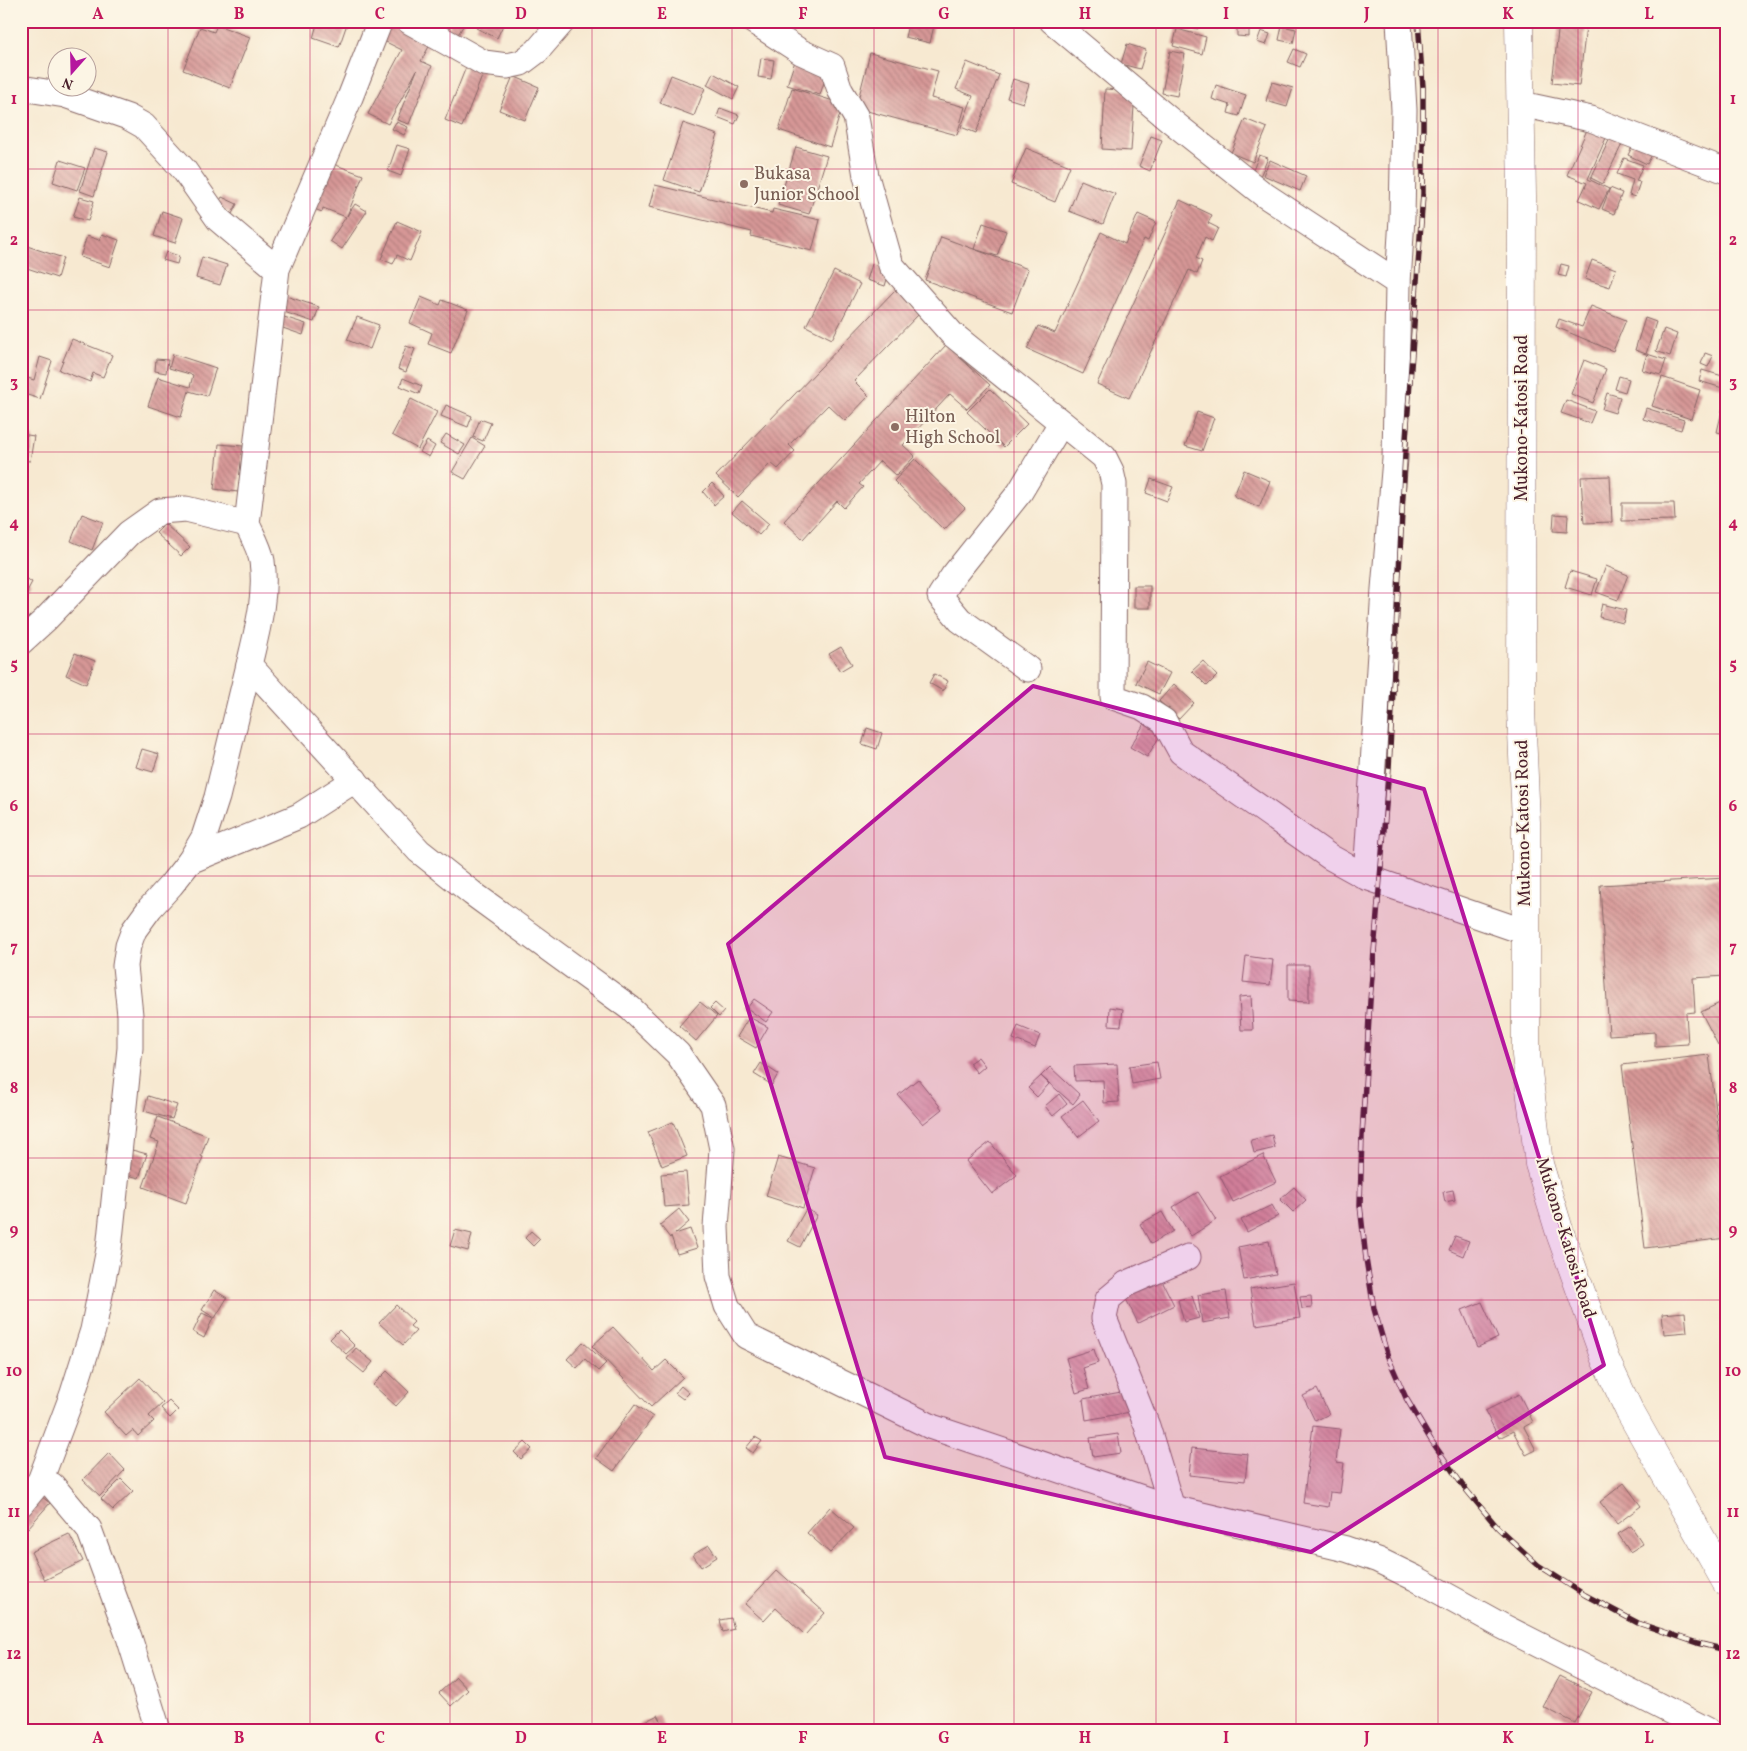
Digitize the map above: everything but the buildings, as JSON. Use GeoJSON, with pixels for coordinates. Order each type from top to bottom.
{"type":"FeatureCollection","features":[{"type":"Feature","properties":{"kind":"main road","name":"Mukono-Katosi Road"},"geometry":{"type":"LineString","coordinates":[[1519,21],[1521,104],[1521,710],[1526,822],[1526,1055],[1539,1164],[1585,1306],[1605,1360],[1629,1410],[1726,1582]]}},
{"type":"Feature","properties":{"kind":"street"},"geometry":{"type":"LineString","coordinates":[[21,1504],[40,1481],[72,1396],[93,1330],[109,1249],[130,1048],[130,1015],[125,966],[128,946],[134,930],[190,861],[204,837],[217,797],[260,621],[263,591],[262,559],[247,524],[277,269],[349,100],[380,21]]}},
{"type":"Feature","properties":{"kind":"street"},"geometry":{"type":"LineString","coordinates":[[409,21],[484,63],[507,66],[521,63],[537,51],[564,21]]}},
{"type":"Feature","properties":{"kind":"street"},"geometry":{"type":"LineString","coordinates":[[753,21],[801,52],[832,66],[840,90],[856,117],[866,176],[891,264],[952,334],[1104,458],[1111,471],[1114,484],[1113,697],[1142,707],[1164,721],[1181,752],[1330,857],[1366,877],[1526,932]]}},
{"type":"Feature","properties":{"kind":"street"},"geometry":{"type":"LineString","coordinates":[[1052,21],[1170,120],[1263,194],[1398,283]]}},
{"type":"Feature","properties":{"kind":"street"},"geometry":{"type":"LineString","coordinates":[[1366,877],[1384,589],[1395,459],[1398,283],[1402,218],[1404,110],[1399,21]]}},
{"type":"Feature","properties":{"kind":"street"},"geometry":{"type":"LineString","coordinates":[[21,88],[64,95],[128,117],[144,126],[184,170],[219,220],[277,269]]}},
{"type":"Feature","properties":{"kind":"street"},"geometry":{"type":"LineString","coordinates":[[1521,104],[1591,119],[1726,171]]}},
{"type":"Feature","properties":{"kind":"street"},"geometry":{"type":"LineString","coordinates":[[1028,669],[960,620],[940,596],[953,576],[1020,492],[1061,423]]}},
{"type":"Feature","properties":{"kind":"street"},"geometry":{"type":"LineString","coordinates":[[21,642],[45,620],[129,533],[160,511],[186,509],[247,524]]}},
{"type":"Feature","properties":{"kind":"street"},"geometry":{"type":"LineString","coordinates":[[249,665],[419,850],[472,893],[630,1008],[678,1054],[714,1104],[722,1148],[716,1227],[718,1276],[727,1306],[746,1336],[932,1427],[1172,1508],[1346,1549],[1378,1560],[1502,1626],[1707,1730]]}},
{"type":"Feature","properties":{"kind":"street"},"geometry":{"type":"LineString","coordinates":[[190,861],[299,816],[354,780]]}},
{"type":"Feature","properties":{"kind":"street"},"geometry":{"type":"LineString","coordinates":[[1172,1508],[1147,1426],[1104,1318],[1108,1299],[1126,1284],[1188,1257]]}},
{"type":"Feature","properties":{"kind":"street"},"geometry":{"type":"LineString","coordinates":[[40,1481],[52,1485],[89,1529],[129,1637],[158,1730]]}},
{"type":"Feature","properties":{"kind":"highlighted area"},"geometry":{"type":"Polygon","coordinates":[[[1033,686],[1424,789],[1604,1365],[1311,1552],[885,1457],[728,944],[1033,686]]]}},
{"type":"Feature","properties":{"kind":"railway"},"geometry":{"type":"LineString","coordinates":[[1418,21],[1423,87],[1423,194],[1405,454],[1389,768],[1370,1001],[1362,1136],[1360,1205],[1374,1309],[1388,1357],[1406,1398],[1431,1440],[1463,1486],[1498,1528],[1538,1565],[1585,1595],[1638,1623],[1697,1643],[1726,1650]]}},
{"type":"Feature","properties":{"kind":"place","name":"Bukasa Junior School"},"geometry":{"type":"Point","coordinates":[744,184]}},
{"type":"Feature","properties":{"kind":"place","name":"Hilton High School"},"geometry":{"type":"Point","coordinates":[895,427]}}]}
